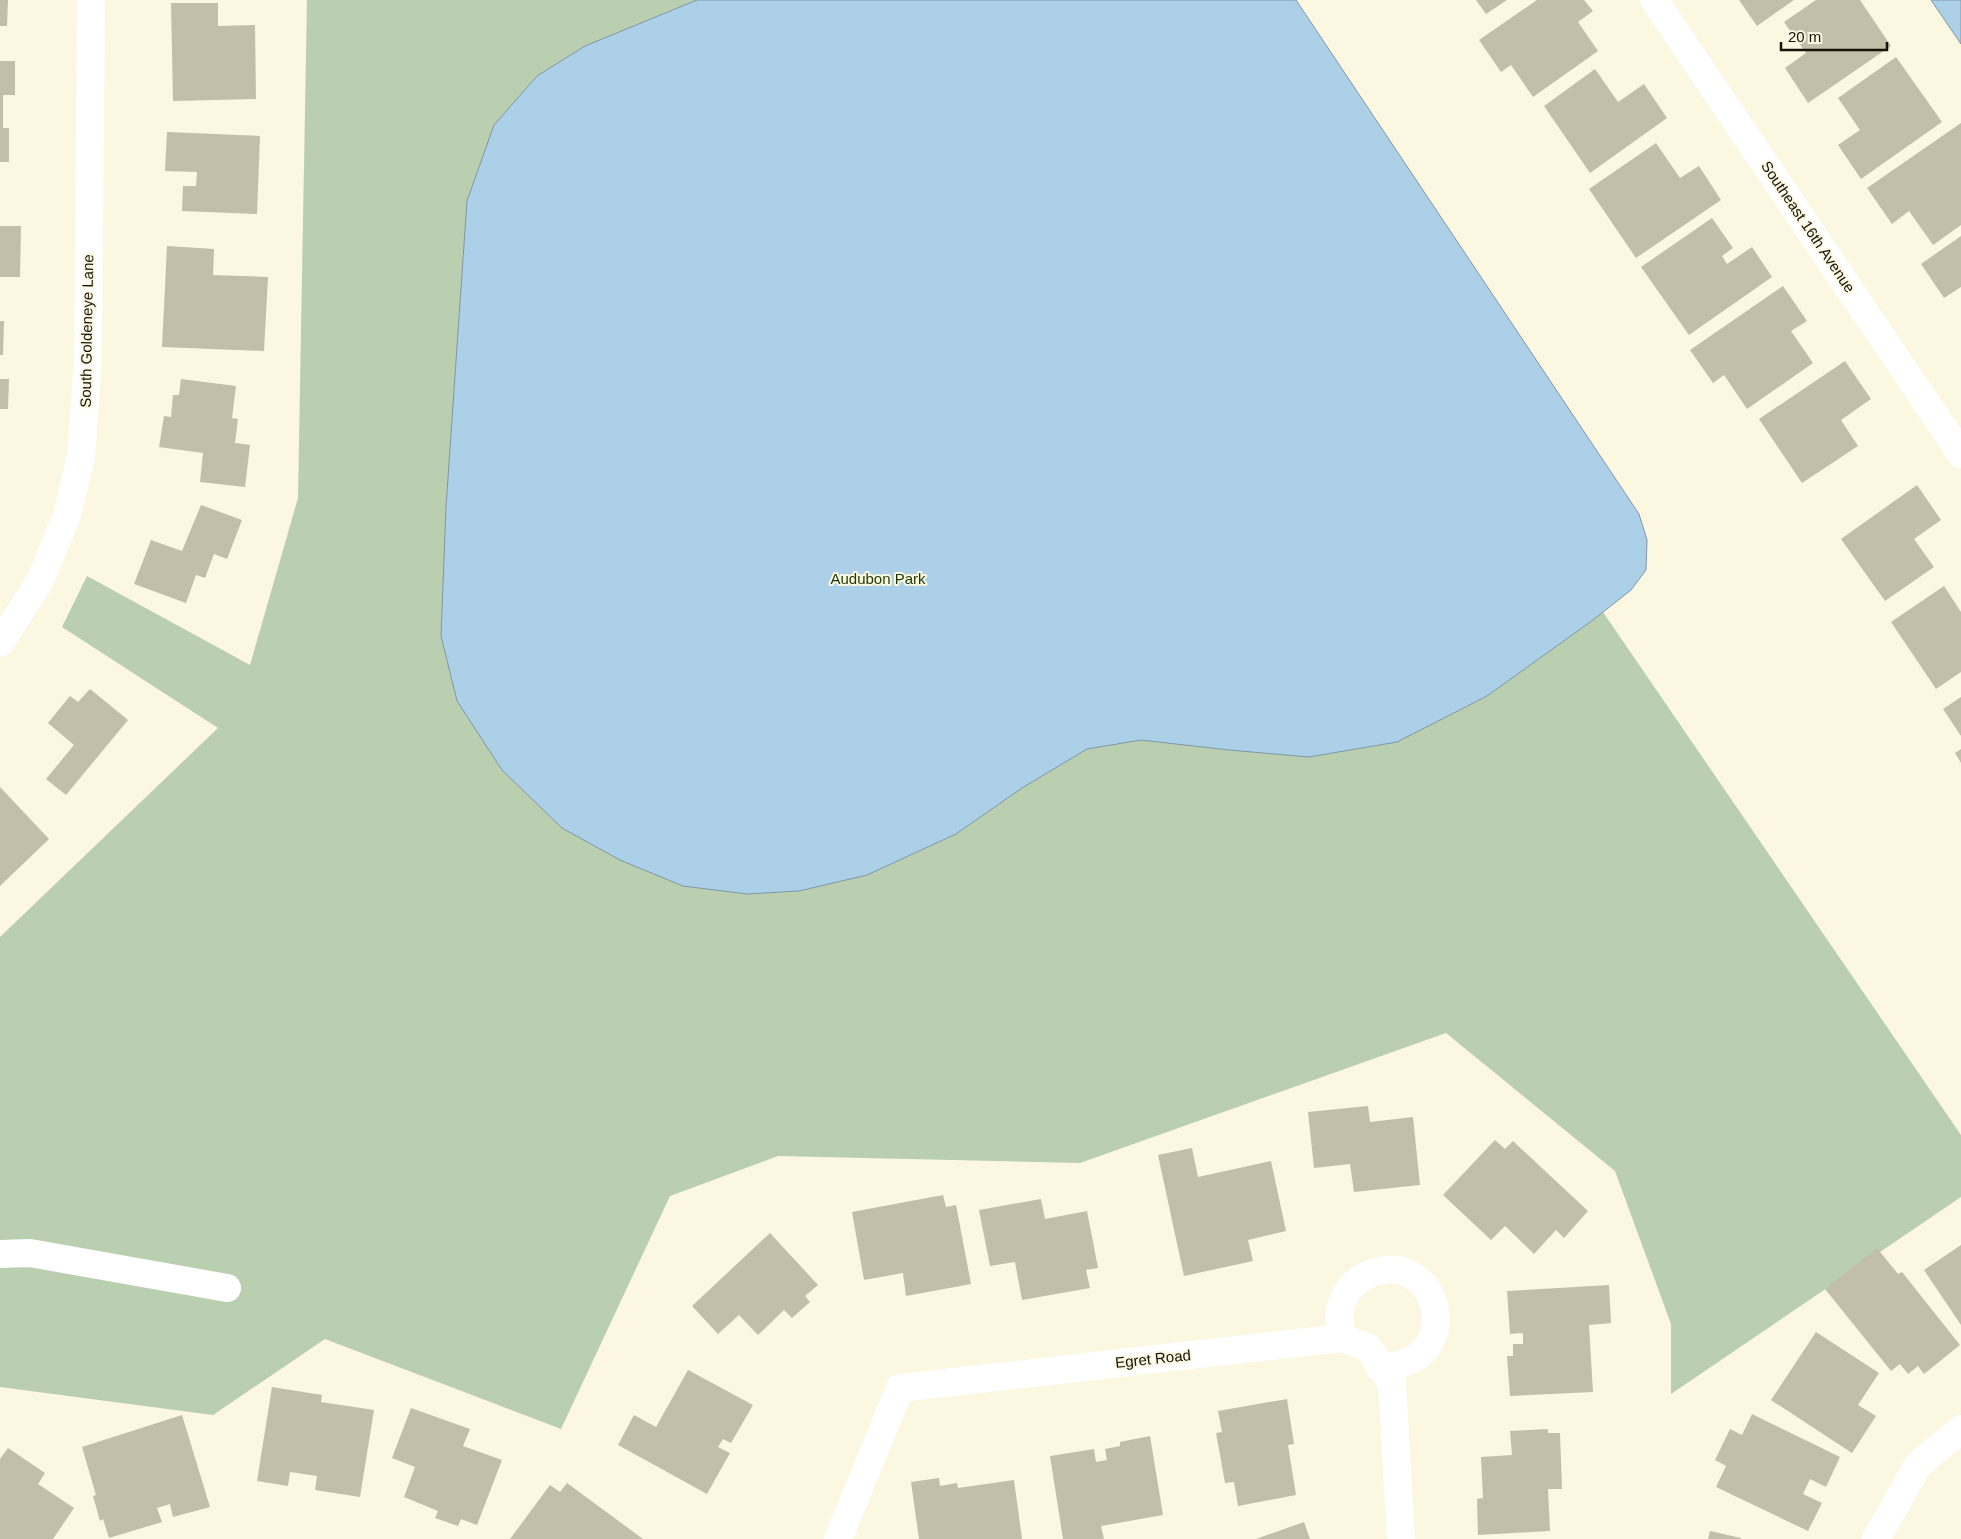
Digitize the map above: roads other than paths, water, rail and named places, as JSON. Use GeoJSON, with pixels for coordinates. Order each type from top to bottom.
{"type":"FeatureCollection","features":[{"type":"Feature","properties":{"kind":"street","name":"South Goldeneye Lane"},"geometry":{"type":"LineString","coordinates":[[0,643],[40,582],[67,515],[81,457],[88,358],[92,0]]}},
{"type":"Feature","properties":{"kind":"street","name":"Southeast 16th Avenue"},"geometry":{"type":"LineString","coordinates":[[1654,0],[1961,454]]}},
{"type":"Feature","properties":{"kind":"street"},"geometry":{"type":"LineString","coordinates":[[0,1254],[30,1253],[227,1288]]}},
{"type":"Feature","properties":{"kind":"street"},"geometry":{"type":"LineString","coordinates":[[1342,1338],[1338,1322],[1340,1306],[1347,1292],[1358,1280],[1372,1272],[1388,1270],[1404,1272],[1418,1280],[1428,1292],[1435,1306],[1436,1322],[1432,1338],[1424,1352],[1410,1361],[1395,1366],[1379,1367]]}},
{"type":"Feature","properties":{"kind":"street","name":"Egret Road"},"geometry":{"type":"LineString","coordinates":[[838,1539],[900,1388],[1342,1338],[1368,1348],[1379,1367],[1392,1383],[1401,1539]]}},
{"type":"Feature","properties":{"kind":"street"},"geometry":{"type":"LineString","coordinates":[[1876,1539],[1918,1465],[1961,1429]]}},
{"type":"Feature","properties":{"kind":"water"},"geometry":{"type":"Polygon","coordinates":[[[697,0],[1296,0],[1639,514],[1647,540],[1646,570],[1631,590],[1593,620],[1487,696],[1397,742],[1309,757],[1141,740],[1087,749],[1022,788],[956,834],[867,875],[799,891],[747,894],[683,886],[620,860],[562,828],[502,770],[457,701],[441,636],[446,507],[467,201],[494,125],[537,76],[585,46],[697,0]]]}},
{"type":"Feature","properties":{"kind":"water"},"geometry":{"type":"Polygon","coordinates":[[[1931,0],[1961,0],[1961,44],[1931,0]]]}},
{"type":"Feature","properties":{"kind":"park label","name":"Audubon Park"},"geometry":{"type":"Point","coordinates":[878,579]}}]}
